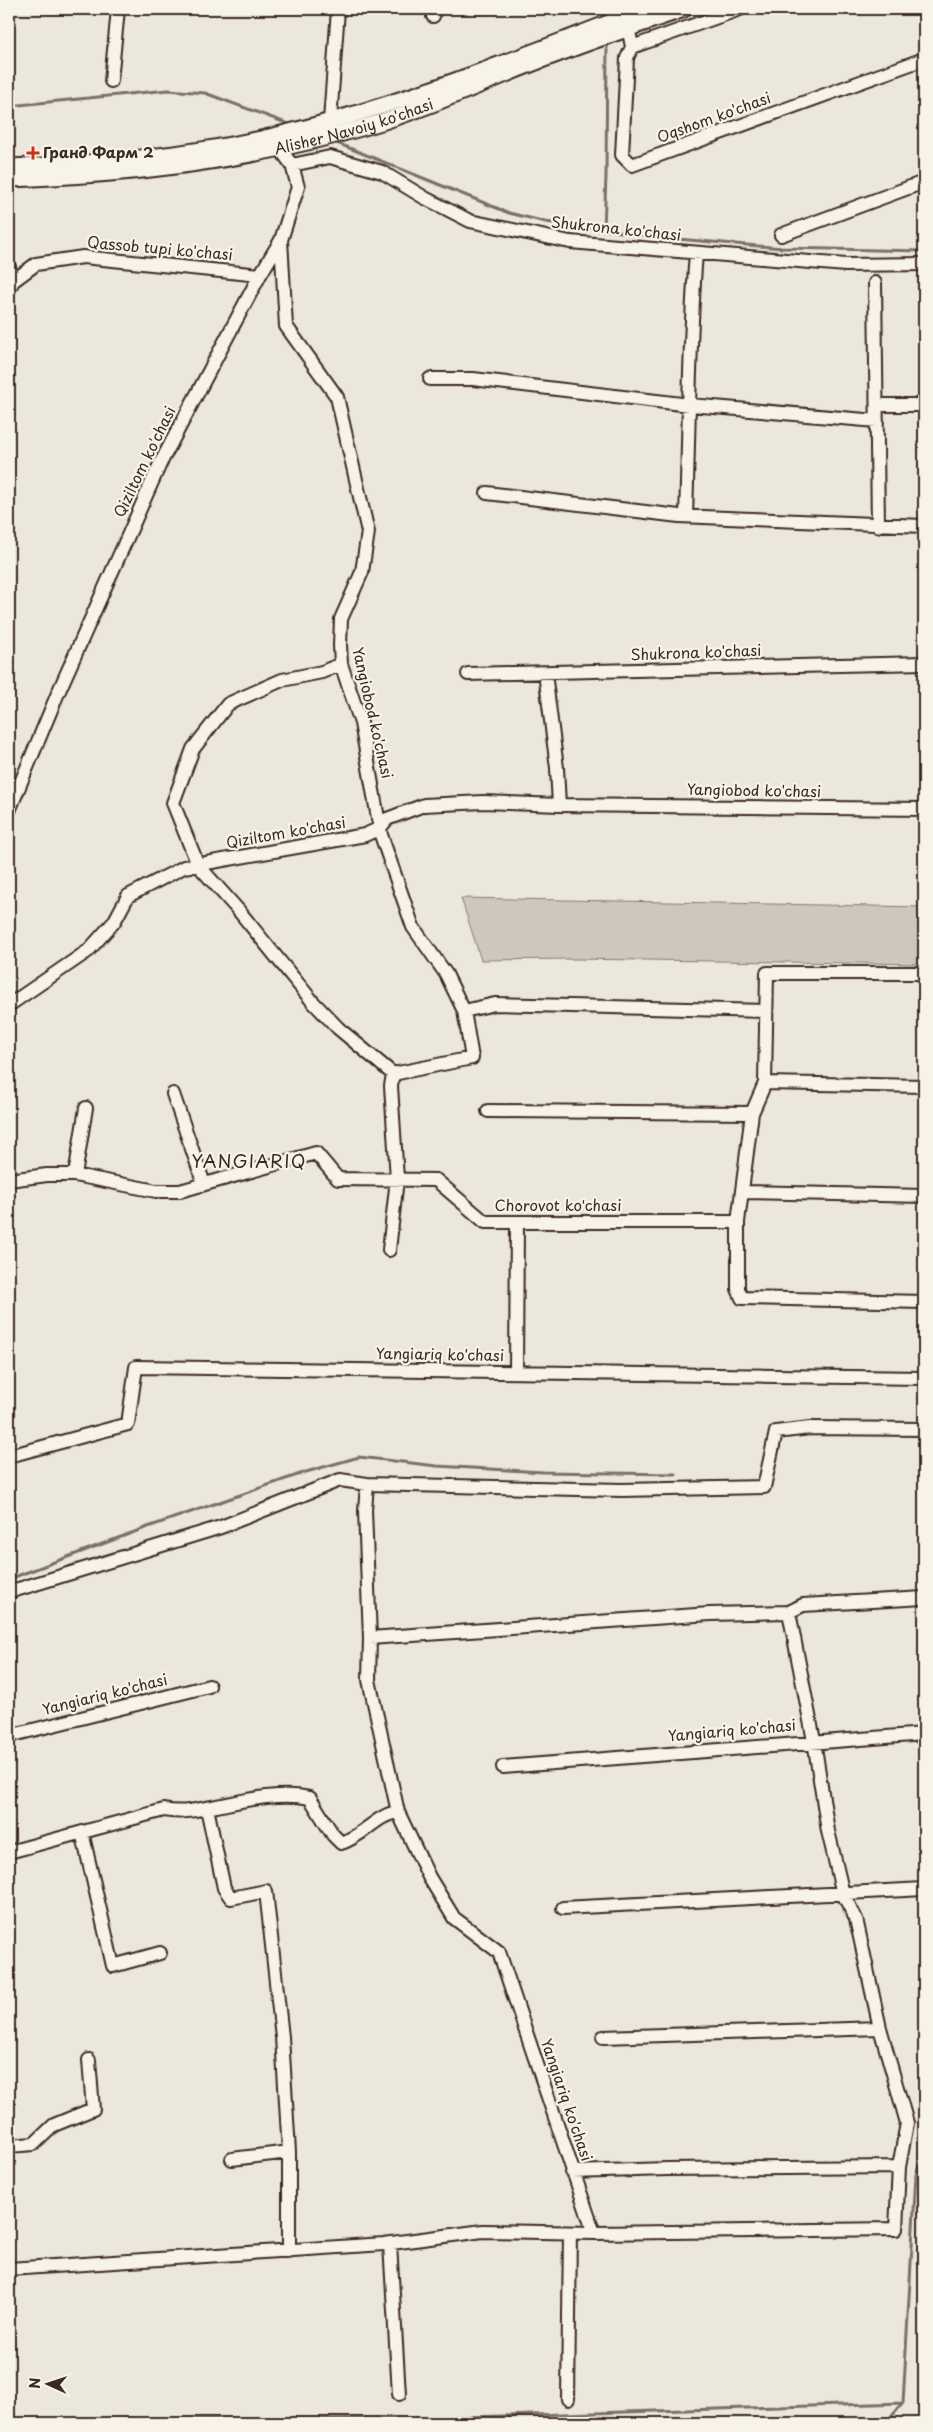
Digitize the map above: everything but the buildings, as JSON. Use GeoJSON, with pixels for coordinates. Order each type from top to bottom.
{"type":"FeatureCollection","features":[{"type":"Feature","properties":{"kind":"main road","name":"Alisher Navoiy ko'chasi"},"geometry":{"type":"LineString","coordinates":[[9,179],[145,171],[275,142],[302,129],[331,129],[409,113],[632,17],[684,9]]}},
{"type":"Feature","properties":{"kind":"main road","name":"Alisher Navoiy ko'chasi"},"geometry":{"type":"LineString","coordinates":[[9,167],[116,160],[214,147],[318,140],[331,129]]}},
{"type":"Feature","properties":{"kind":"street"},"geometry":{"type":"LineString","coordinates":[[111,81],[118,9]]}},
{"type":"Feature","properties":{"kind":"street"},"geometry":{"type":"LineString","coordinates":[[331,129],[338,9]]}},
{"type":"Feature","properties":{"kind":"street"},"geometry":{"type":"LineString","coordinates":[[632,17],[632,47],[740,9]]}},
{"type":"Feature","properties":{"kind":"street","name":"Oqshom ko'chasi"},"geometry":{"type":"LineString","coordinates":[[632,47],[628,58],[622,155],[632,166],[924,59]]}},
{"type":"Feature","properties":{"kind":"street","name":"Qiziltom ko'chasi"},"geometry":{"type":"LineString","coordinates":[[9,810],[58,693],[160,464],[260,275],[281,240],[298,187],[292,165],[275,142]]}},
{"type":"Feature","properties":{"kind":"street","name":"Shukrona ko'chasi"},"geometry":{"type":"LineString","coordinates":[[292,165],[330,156],[382,172],[425,198],[470,221],[570,242],[846,264],[924,264]]}},
{"type":"Feature","properties":{"kind":"street"},"geometry":{"type":"LineString","coordinates":[[781,235],[924,182]]}},
{"type":"Feature","properties":{"kind":"street","name":"Yangiobod ko'chasi"},"geometry":{"type":"LineString","coordinates":[[281,240],[286,326],[337,397],[368,532],[362,572],[341,618],[341,664],[361,723],[380,828],[413,927],[446,974],[464,1011],[472,1058],[393,1074]]}},
{"type":"Feature","properties":{"kind":"street"},"geometry":{"type":"LineString","coordinates":[[686,516],[691,319],[696,253]]}},
{"type":"Feature","properties":{"kind":"street","name":"Qassob tupi ko'chasi"},"geometry":{"type":"LineString","coordinates":[[11,285],[36,264],[84,257],[260,275]]}},
{"type":"Feature","properties":{"kind":"street"},"geometry":{"type":"LineString","coordinates":[[9,268],[11,285]]}},
{"type":"Feature","properties":{"kind":"street"},"geometry":{"type":"LineString","coordinates":[[874,283],[878,526]]}},
{"type":"Feature","properties":{"kind":"street"},"geometry":{"type":"LineString","coordinates":[[430,379],[473,379],[690,406],[877,421]]}},
{"type":"Feature","properties":{"kind":"street"},"geometry":{"type":"LineString","coordinates":[[876,405],[924,405]]}},
{"type":"Feature","properties":{"kind":"street"},"geometry":{"type":"LineString","coordinates":[[487,493],[686,516],[857,522],[878,526],[924,526]]}},
{"type":"Feature","properties":{"kind":"street","name":"Shukrona ko'chasi"},"geometry":{"type":"LineString","coordinates":[[468,674],[924,663]]}},
{"type":"Feature","properties":{"kind":"street"},"geometry":{"type":"LineString","coordinates":[[341,664],[322,672],[282,680],[228,704],[193,749],[173,803],[198,865],[239,911],[313,1002],[338,1028],[393,1074],[390,1086],[397,1180],[389,1250]]}},
{"type":"Feature","properties":{"kind":"street"},"geometry":{"type":"LineString","coordinates":[[544,673],[557,768],[559,805]]}},
{"type":"Feature","properties":{"kind":"street","name":"Yangiobod ko'chasi"},"geometry":{"type":"LineString","coordinates":[[380,828],[387,819],[424,806],[483,802],[559,805],[924,809]]}},
{"type":"Feature","properties":{"kind":"street","name":"Qiziltom ko'chasi"},"geometry":{"type":"LineString","coordinates":[[9,1005],[88,951],[114,922],[128,896],[184,867],[366,835],[380,828]]}},
{"type":"Feature","properties":{"kind":"street"},"geometry":{"type":"LineString","coordinates":[[924,972],[767,973],[764,1083],[752,1113],[738,1222],[738,1289],[742,1298],[924,1302]]}},
{"type":"Feature","properties":{"kind":"street"},"geometry":{"type":"LineString","coordinates":[[464,1011],[495,1004],[766,1011]]}},
{"type":"Feature","properties":{"kind":"street"},"geometry":{"type":"LineString","coordinates":[[764,1083],[924,1086]]}},
{"type":"Feature","properties":{"kind":"street"},"geometry":{"type":"LineString","coordinates":[[9,1180],[47,1175],[75,1176],[156,1191],[180,1191],[204,1184],[173,1094]]}},
{"type":"Feature","properties":{"kind":"street"},"geometry":{"type":"LineString","coordinates":[[75,1176],[86,1108]]}},
{"type":"Feature","properties":{"kind":"street"},"geometry":{"type":"LineString","coordinates":[[488,1111],[752,1113]]}},
{"type":"Feature","properties":{"kind":"street","name":"Chorovot ko'chasi"},"geometry":{"type":"LineString","coordinates":[[204,1184],[316,1152],[338,1179],[436,1180],[485,1222],[738,1222]]}},
{"type":"Feature","properties":{"kind":"street"},"geometry":{"type":"LineString","coordinates":[[742,1192],[924,1196]]}},
{"type":"Feature","properties":{"kind":"street"},"geometry":{"type":"LineString","coordinates":[[516,1372],[518,1223]]}},
{"type":"Feature","properties":{"kind":"street","name":"Yangiariq ko'chasi"},"geometry":{"type":"LineString","coordinates":[[9,1456],[128,1424],[136,1367],[924,1378]]}},
{"type":"Feature","properties":{"kind":"street"},"geometry":{"type":"LineString","coordinates":[[9,1592],[221,1527],[340,1480],[368,1484],[622,1490],[764,1487],[776,1432],[810,1428],[924,1429]]}},
{"type":"Feature","properties":{"kind":"street","name":"Yangiariq ko'chasi"},"geometry":{"type":"LineString","coordinates":[[368,1484],[365,1511],[370,1638],[369,1680],[398,1812],[429,1877],[454,1918],[499,1952],[572,2172],[667,2168],[899,2167]]}},
{"type":"Feature","properties":{"kind":"street"},"geometry":{"type":"LineString","coordinates":[[370,1638],[710,1614],[789,1612],[803,1606],[924,1598]]}},
{"type":"Feature","properties":{"kind":"street","name":"Yangiariq ko'chasi"},"geometry":{"type":"LineString","coordinates":[[594,2233],[896,2229],[899,2167],[907,2123],[880,2028],[856,1919],[843,1894],[828,1831],[814,1741],[789,1612]]}},
{"type":"Feature","properties":{"kind":"street","name":"Yangiariq ko'chasi"},"geometry":{"type":"LineString","coordinates":[[9,1736],[209,1686]]}},
{"type":"Feature","properties":{"kind":"street","name":"Yangiariq ko'chasi"},"geometry":{"type":"LineString","coordinates":[[503,1767],[814,1741],[924,1734]]}},
{"type":"Feature","properties":{"kind":"street"},"geometry":{"type":"LineString","coordinates":[[9,1852],[164,1810],[181,1812],[296,1795],[310,1798],[340,1843],[354,1839],[373,1824],[392,1813],[398,1812]]}},
{"type":"Feature","properties":{"kind":"street"},"geometry":{"type":"LineString","coordinates":[[207,1808],[224,1888],[231,1898],[266,1891],[282,2037],[289,2152],[289,2251]]}},
{"type":"Feature","properties":{"kind":"street"},"geometry":{"type":"LineString","coordinates":[[82,1832],[113,1966],[160,1953]]}},
{"type":"Feature","properties":{"kind":"street"},"geometry":{"type":"LineString","coordinates":[[563,1908],[924,1889]]}},
{"type":"Feature","properties":{"kind":"street"},"geometry":{"type":"LineString","coordinates":[[603,2037],[880,2028]]}},
{"type":"Feature","properties":{"kind":"street"},"geometry":{"type":"LineString","coordinates":[[9,2146],[34,2144],[54,2125],[93,2109],[89,2060]]}},
{"type":"Feature","properties":{"kind":"street"},"geometry":{"type":"LineString","coordinates":[[232,2159],[289,2152]]}},
{"type":"Feature","properties":{"kind":"street"},"geometry":{"type":"LineString","coordinates":[[9,2268],[390,2244],[483,2231],[594,2233],[572,2172]]}},
{"type":"Feature","properties":{"kind":"street"},"geometry":{"type":"LineString","coordinates":[[568,2399],[570,2233]]}},
{"type":"Feature","properties":{"kind":"street"},"geometry":{"type":"LineString","coordinates":[[390,2244],[399,2394]]}},
{"type":"Feature","properties":{"kind":"shaded area"},"geometry":{"type":"Polygon","coordinates":[[[461,898],[924,907],[924,964],[574,959],[481,960],[461,898]]]}},
{"type":"Feature","properties":{"kind":"waterway"},"geometry":{"type":"LineString","coordinates":[[607,9],[607,18]]}},
{"type":"Feature","properties":{"kind":"waterway"},"geometry":{"type":"LineString","coordinates":[[604,229],[607,42]]}},
{"type":"Feature","properties":{"kind":"waterway"},"geometry":{"type":"LineString","coordinates":[[9,106],[168,90],[205,93],[294,126]]}},
{"type":"Feature","properties":{"kind":"waterway"},"geometry":{"type":"LineString","coordinates":[[332,141],[509,213],[546,222],[666,238],[783,248],[924,251]]}},
{"type":"Feature","properties":{"kind":"waterway"},"geometry":{"type":"LineString","coordinates":[[9,1579],[145,1528],[306,1472],[359,1457],[437,1466],[544,1472],[676,1474]]}},
{"type":"Feature","properties":{"kind":"waterway"},"geometry":{"type":"LineString","coordinates":[[9,2420],[406,2419],[903,2403],[916,2175],[924,2143]]}},
{"type":"Feature","properties":{"kind":"waterway"},"geometry":{"type":"LineString","coordinates":[[882,2423],[892,2416],[903,2403]]}},
{"type":"Feature","properties":{"kind":"place","name":"Гранд Фарм 2"},"geometry":{"type":"Point","coordinates":[33,153]}},
{"type":"Feature","properties":{"kind":"district","name":"YANGIARIQ"},"geometry":{"type":"Point","coordinates":[249,1162]}}]}
